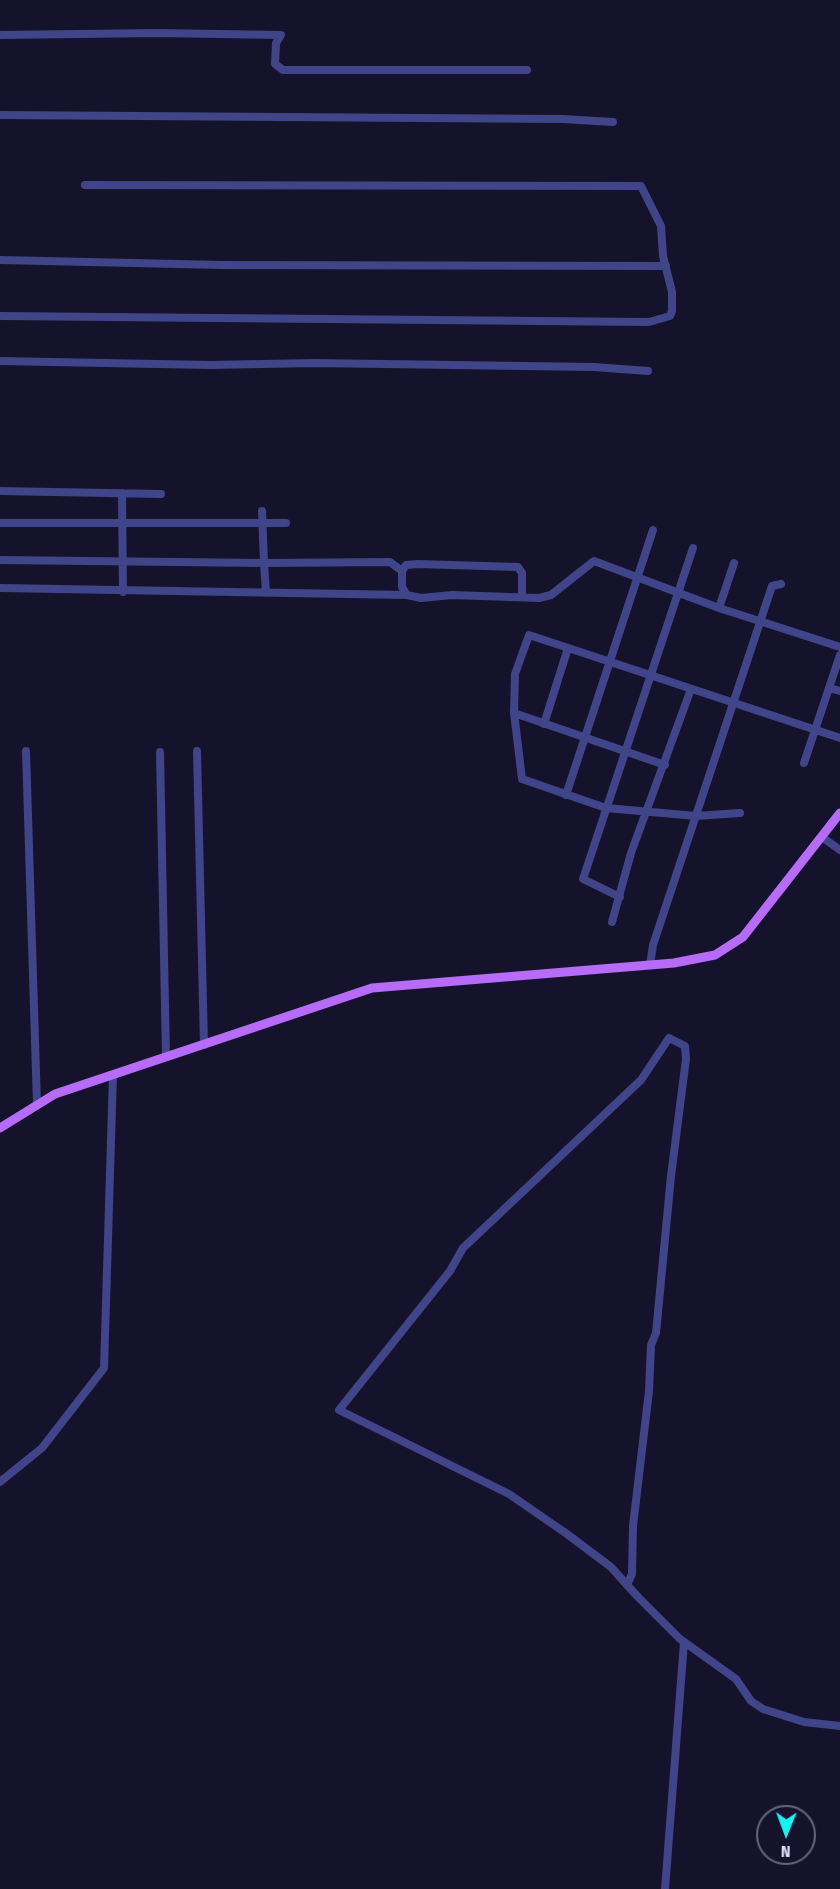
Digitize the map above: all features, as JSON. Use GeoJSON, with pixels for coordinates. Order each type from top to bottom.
{"type":"FeatureCollection","features":[{"type":"Feature","properties":{"kind":"main road"},"geometry":{"type":"LineString","coordinates":[[0,1128],[56,1094],[372,988],[696,960],[729,948],[743,937],[840,813]]}},
{"type":"Feature","properties":{"kind":"street"},"geometry":{"type":"LineString","coordinates":[[0,35],[157,33],[281,35],[276,43],[275,64],[284,70],[527,70]]}},
{"type":"Feature","properties":{"kind":"street"},"geometry":{"type":"LineString","coordinates":[[0,115],[552,119],[613,122]]}},
{"type":"Feature","properties":{"kind":"street"},"geometry":{"type":"LineString","coordinates":[[0,316],[649,322],[670,316],[672,311],[661,226],[641,186],[85,184]]}},
{"type":"Feature","properties":{"kind":"street"},"geometry":{"type":"LineString","coordinates":[[0,260],[222,265],[666,266]]}},
{"type":"Feature","properties":{"kind":"street"},"geometry":{"type":"LineString","coordinates":[[0,361],[210,365],[314,363],[594,367],[648,371]]}},
{"type":"Feature","properties":{"kind":"street"},"geometry":{"type":"LineString","coordinates":[[0,491],[161,494]]}},
{"type":"Feature","properties":{"kind":"street"},"geometry":{"type":"LineString","coordinates":[[122,493],[123,592]]}},
{"type":"Feature","properties":{"kind":"street"},"geometry":{"type":"LineString","coordinates":[[262,511],[266,593]]}},
{"type":"Feature","properties":{"kind":"street"},"geometry":{"type":"LineString","coordinates":[[0,523],[286,523]]}},
{"type":"Feature","properties":{"kind":"street"},"geometry":{"type":"LineString","coordinates":[[566,795],[653,530]]}},
{"type":"Feature","properties":{"kind":"street"},"geometry":{"type":"LineString","coordinates":[[620,897],[583,879],[693,548]]}},
{"type":"Feature","properties":{"kind":"street"},"geometry":{"type":"LineString","coordinates":[[0,560],[390,562],[402,571]]}},
{"type":"Feature","properties":{"kind":"street"},"geometry":{"type":"LineString","coordinates":[[0,588],[123,592],[407,595],[421,598],[452,595],[522,597],[551,595],[594,561],[719,608],[840,647]]}},
{"type":"Feature","properties":{"kind":"street"},"geometry":{"type":"LineString","coordinates":[[719,608],[734,563]]}},
{"type":"Feature","properties":{"kind":"street"},"geometry":{"type":"LineString","coordinates":[[407,595],[402,587],[402,571],[406,565],[418,564],[518,567],[522,573],[522,597]]}},
{"type":"Feature","properties":{"kind":"street"},"geometry":{"type":"LineString","coordinates":[[650,965],[653,945],[760,621],[772,586],[780,585]]}},
{"type":"Feature","properties":{"kind":"street"},"geometry":{"type":"LineString","coordinates":[[740,813],[696,816],[606,808],[522,779],[514,713],[515,674],[529,635],[840,738]]}},
{"type":"Feature","properties":{"kind":"street"},"geometry":{"type":"LineString","coordinates":[[544,724],[568,648]]}},
{"type":"Feature","properties":{"kind":"street"},"geometry":{"type":"LineString","coordinates":[[804,763],[840,655]]}},
{"type":"Feature","properties":{"kind":"street"},"geometry":{"type":"LineString","coordinates":[[829,688],[840,691]]}},
{"type":"Feature","properties":{"kind":"street"},"geometry":{"type":"LineString","coordinates":[[612,922],[631,853],[691,689]]}},
{"type":"Feature","properties":{"kind":"street"},"geometry":{"type":"LineString","coordinates":[[514,713],[665,765]]}},
{"type":"Feature","properties":{"kind":"street"},"geometry":{"type":"LineString","coordinates":[[26,751],[37,1105]]}},
{"type":"Feature","properties":{"kind":"street"},"geometry":{"type":"LineString","coordinates":[[197,751],[204,1045]]}},
{"type":"Feature","properties":{"kind":"street"},"geometry":{"type":"LineString","coordinates":[[160,752],[166,1058]]}},
{"type":"Feature","properties":{"kind":"street"},"geometry":{"type":"LineString","coordinates":[[822,837],[840,850]]}},
{"type":"Feature","properties":{"kind":"street"},"geometry":{"type":"LineString","coordinates":[[627,1585],[632,1574],[633,1526],[649,1391],[651,1345],[656,1333],[671,1176],[686,1059],[685,1046],[669,1038],[641,1080],[463,1248],[450,1271],[339,1410],[509,1494],[611,1566],[627,1585],[684,1642],[736,1679],[752,1701],[763,1709],[804,1722],[840,1726]]}},
{"type":"Feature","properties":{"kind":"street"},"geometry":{"type":"LineString","coordinates":[[0,1482],[42,1448],[104,1368],[113,1075]]}},
{"type":"Feature","properties":{"kind":"street"},"geometry":{"type":"LineString","coordinates":[[665,1889],[684,1642]]}}]}
